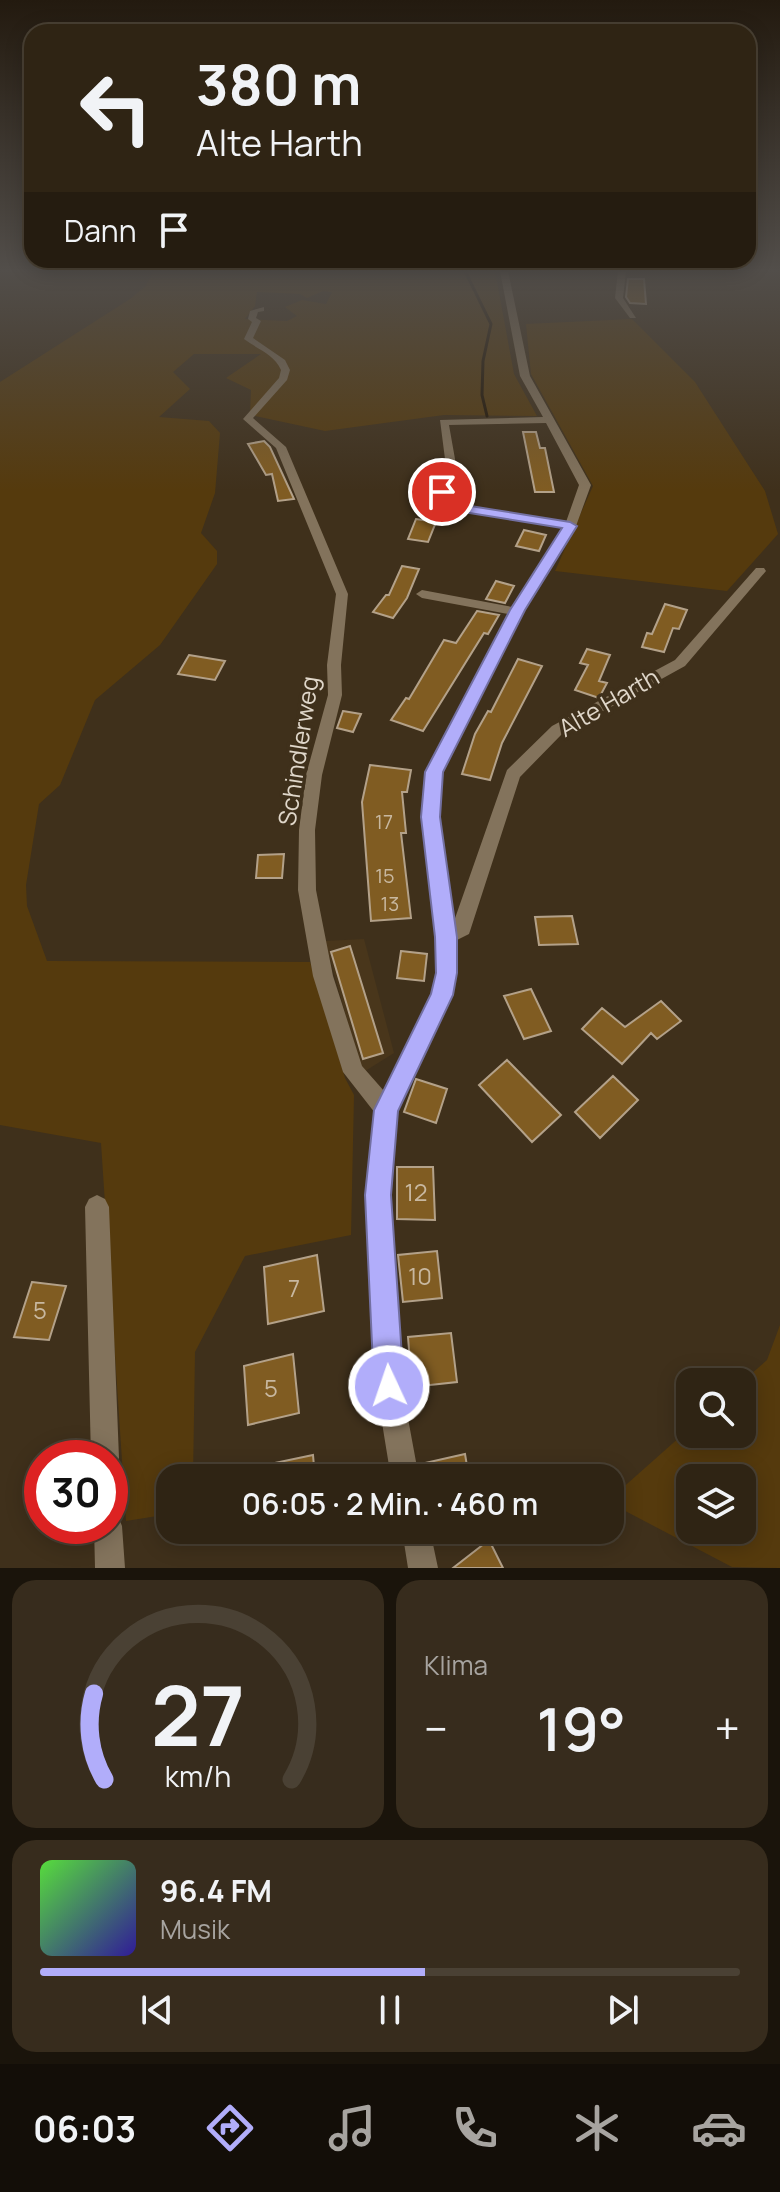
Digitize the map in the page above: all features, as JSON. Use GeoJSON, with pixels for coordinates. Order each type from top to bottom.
{"type":"FeatureCollection","features":[{"type":"Feature","properties":{"kind":"street","name":"Schindlerweg"},"geometry":{"type":"LineString","coordinates":[[257,344],[277,356],[286,371],[285,380],[248,419],[281,447],[342,594],[334,665],[335,695],[314,775],[307,830],[307,890],[323,976],[353,1072],[386,1110]]}},
{"type":"Feature","properties":{"kind":"street"},"geometry":{"type":"LineString","coordinates":[[403,1464],[389,1386],[378,1195],[386,1110],[442,995],[447,973],[446,937],[430,817],[434,772],[516,612],[570,526],[585,485],[525,376],[520,344]]}},
{"type":"Feature","properties":{"kind":"street"},"geometry":{"type":"LineString","coordinates":[[550,420],[444,422],[450,459],[442,499],[445,504],[456,507],[570,526]]}},
{"type":"Feature","properties":{"kind":"street","name":"Alte Harth"},"geometry":{"type":"LineString","coordinates":[[446,937],[462,928],[513,774],[557,730],[680,663],[760,571]]}},
{"type":"Feature","properties":{"kind":"street"},"geometry":{"type":"LineString","coordinates":[[422,594],[516,612]]}},
{"type":"Feature","properties":{"kind":"street"},"geometry":{"type":"LineString","coordinates":[[97,1207],[104,1440]]}},
{"type":"Feature","properties":{"kind":"street"},"geometry":{"type":"LineString","coordinates":[[109,1544],[110,1568]]}},
{"type":"Feature","properties":{"kind":"street"},"geometry":{"type":"LineString","coordinates":[[419,1544],[423,1568]]}},
{"type":"Feature","properties":{"kind":"shaded area"},"geometry":{"type":"Polygon","coordinates":[[[59,344],[508,344],[514,374],[537,416],[444,415],[325,431],[250,415],[251,390],[226,378],[261,354],[194,354],[173,372],[190,389],[159,417],[209,421],[220,433],[215,493],[201,533],[217,551],[217,564],[160,645],[95,700],[60,785],[39,804],[26,885],[27,906],[47,961],[310,962],[345,1078],[354,1095],[351,1235],[245,1256],[195,1352],[193,1464],[156,1464],[156,1516],[128,1521],[128,1440],[121,1440],[101,1143],[0,1125],[0,382],[59,344]]]}},
{"type":"Feature","properties":{"kind":"shaded area"},"geometry":{"type":"Polygon","coordinates":[[[528,344],[657,344],[695,382],[765,491],[778,534],[727,591],[555,571],[593,486],[531,374],[528,344]]]}},
{"type":"Feature","properties":{"kind":"shaded area"},"geometry":{"type":"Polygon","coordinates":[[[364,939],[394,1053],[362,1073],[325,941],[364,939]]]}},
{"type":"Feature","properties":{"kind":"shaded area"},"geometry":{"type":"Polygon","coordinates":[[[780,1325],[780,1568],[732,1567],[688,1544],[756,1544],[756,1464],[676,1464],[676,1538],[624,1510],[624,1487],[676,1440],[676,1448],[756,1448],[756,1370],[767,1360],[780,1325]]]}},
{"type":"Feature","properties":{"kind":"building"},"geometry":{"type":"Polygon","coordinates":[[[523,432],[536,432],[540,448],[545,448],[554,492],[535,492],[523,432]]]}},
{"type":"Feature","properties":{"kind":"building"},"geometry":{"type":"Polygon","coordinates":[[[264,441],[270,447],[294,499],[278,501],[272,474],[266,475],[248,444],[264,441]]]}},
{"type":"Feature","properties":{"kind":"building"},"geometry":{"type":"Polygon","coordinates":[[[416,519],[436,522],[428,542],[408,539],[416,519]]]}},
{"type":"Feature","properties":{"kind":"building"},"geometry":{"type":"Polygon","coordinates":[[[524,530],[546,535],[539,551],[516,546],[524,530]]]}},
{"type":"Feature","properties":{"kind":"building"},"geometry":{"type":"Polygon","coordinates":[[[402,566],[419,569],[407,598],[393,618],[373,612],[389,595],[402,566]]]}},
{"type":"Feature","properties":{"kind":"building"},"geometry":{"type":"Polygon","coordinates":[[[496,581],[514,586],[505,603],[486,599],[496,581]]]}},
{"type":"Feature","properties":{"kind":"building"},"geometry":{"type":"Polygon","coordinates":[[[665,604],[687,610],[679,629],[673,628],[664,652],[642,647],[647,633],[652,634],[665,604]]]}},
{"type":"Feature","properties":{"kind":"building"},"geometry":{"type":"Polygon","coordinates":[[[477,611],[499,615],[488,634],[484,633],[423,731],[391,720],[406,698],[409,699],[444,640],[456,643],[477,611]]]}},
{"type":"Feature","properties":{"kind":"building"},"geometry":{"type":"Polygon","coordinates":[[[587,649],[610,655],[599,681],[607,683],[599,698],[575,690],[588,665],[580,663],[587,649]]]}},
{"type":"Feature","properties":{"kind":"building"},"geometry":{"type":"Polygon","coordinates":[[[189,655],[225,661],[215,680],[178,674],[189,655]]]}},
{"type":"Feature","properties":{"kind":"building"},"geometry":{"type":"Polygon","coordinates":[[[518,659],[542,666],[502,743],[490,780],[462,774],[475,734],[488,711],[491,712],[518,659]]]}},
{"type":"Feature","properties":{"kind":"building"},"geometry":{"type":"Polygon","coordinates":[[[343,711],[361,714],[353,732],[337,728],[343,711]]]}},
{"type":"Feature","properties":{"kind":"building"},"geometry":{"type":"Polygon","coordinates":[[[370,765],[411,770],[407,792],[402,792],[406,833],[401,833],[411,918],[371,921],[362,802],[370,765]]]}},
{"type":"Feature","properties":{"kind":"building"},"geometry":{"type":"Polygon","coordinates":[[[284,854],[282,878],[256,878],[258,855],[284,854]]]}},
{"type":"Feature","properties":{"kind":"building"},"geometry":{"type":"Polygon","coordinates":[[[572,916],[578,944],[539,945],[535,917],[572,916]]]}},
{"type":"Feature","properties":{"kind":"building"},"geometry":{"type":"Polygon","coordinates":[[[350,946],[383,1053],[363,1059],[331,952],[350,946]]]}},
{"type":"Feature","properties":{"kind":"building"},"geometry":{"type":"Polygon","coordinates":[[[401,951],[427,954],[424,981],[397,978],[401,951]]]}},
{"type":"Feature","properties":{"kind":"building"},"geometry":{"type":"Polygon","coordinates":[[[531,989],[551,1031],[524,1039],[504,996],[531,989]]]}},
{"type":"Feature","properties":{"kind":"building"},"geometry":{"type":"Polygon","coordinates":[[[661,1001],[681,1021],[657,1039],[651,1033],[622,1064],[582,1029],[602,1008],[625,1027],[661,1001]]]}},
{"type":"Feature","properties":{"kind":"building"},"geometry":{"type":"Polygon","coordinates":[[[507,1060],[561,1115],[532,1142],[479,1085],[507,1060]]]}},
{"type":"Feature","properties":{"kind":"building"},"geometry":{"type":"Polygon","coordinates":[[[613,1076],[638,1100],[600,1138],[575,1112],[613,1076]]]}},
{"type":"Feature","properties":{"kind":"building"},"geometry":{"type":"Polygon","coordinates":[[[416,1079],[447,1089],[436,1123],[404,1112],[416,1079]]]}},
{"type":"Feature","properties":{"kind":"building"},"geometry":{"type":"Polygon","coordinates":[[[397,1167],[433,1167],[435,1220],[397,1219],[397,1167]]]}},
{"type":"Feature","properties":{"kind":"building"},"geometry":{"type":"Polygon","coordinates":[[[437,1251],[442,1298],[403,1302],[398,1255],[437,1251]]]}},
{"type":"Feature","properties":{"kind":"building"},"geometry":{"type":"Polygon","coordinates":[[[317,1255],[324,1311],[268,1324],[264,1267],[317,1255]]]}},
{"type":"Feature","properties":{"kind":"building"},"geometry":{"type":"Polygon","coordinates":[[[32,1282],[66,1286],[49,1340],[14,1337],[32,1282]]]}},
{"type":"Feature","properties":{"kind":"building"},"geometry":{"type":"Polygon","coordinates":[[[451,1333],[457,1382],[412,1387],[408,1337],[451,1333]]]}},
{"type":"Feature","properties":{"kind":"building"},"geometry":{"type":"Polygon","coordinates":[[[293,1354],[299,1413],[248,1425],[244,1366],[293,1354]]]}},
{"type":"Feature","properties":{"kind":"building"},"geometry":{"type":"Polygon","coordinates":[[[465,1454],[467,1464],[425,1464],[465,1454]]]}},
{"type":"Feature","properties":{"kind":"building"},"geometry":{"type":"Polygon","coordinates":[[[313,1455],[314,1464],[270,1464],[313,1455]]]}},
{"type":"Feature","properties":{"kind":"building"},"geometry":{"type":"Polygon","coordinates":[[[484,1544],[491,1544],[503,1568],[453,1568],[484,1544]]]}},
{"type":"Feature","properties":{"kind":"waterway"},"geometry":{"type":"LineString","coordinates":[[487,344],[482,395],[487,416]]}},
{"type":"Feature","properties":{"kind":"route"},"geometry":{"type":"LineString","coordinates":[[389,1386],[378,1195],[386,1110],[442,995],[447,973],[446,937],[430,817],[434,772],[517,610],[570,526],[456,507],[445,504],[442,492]]}}]}
